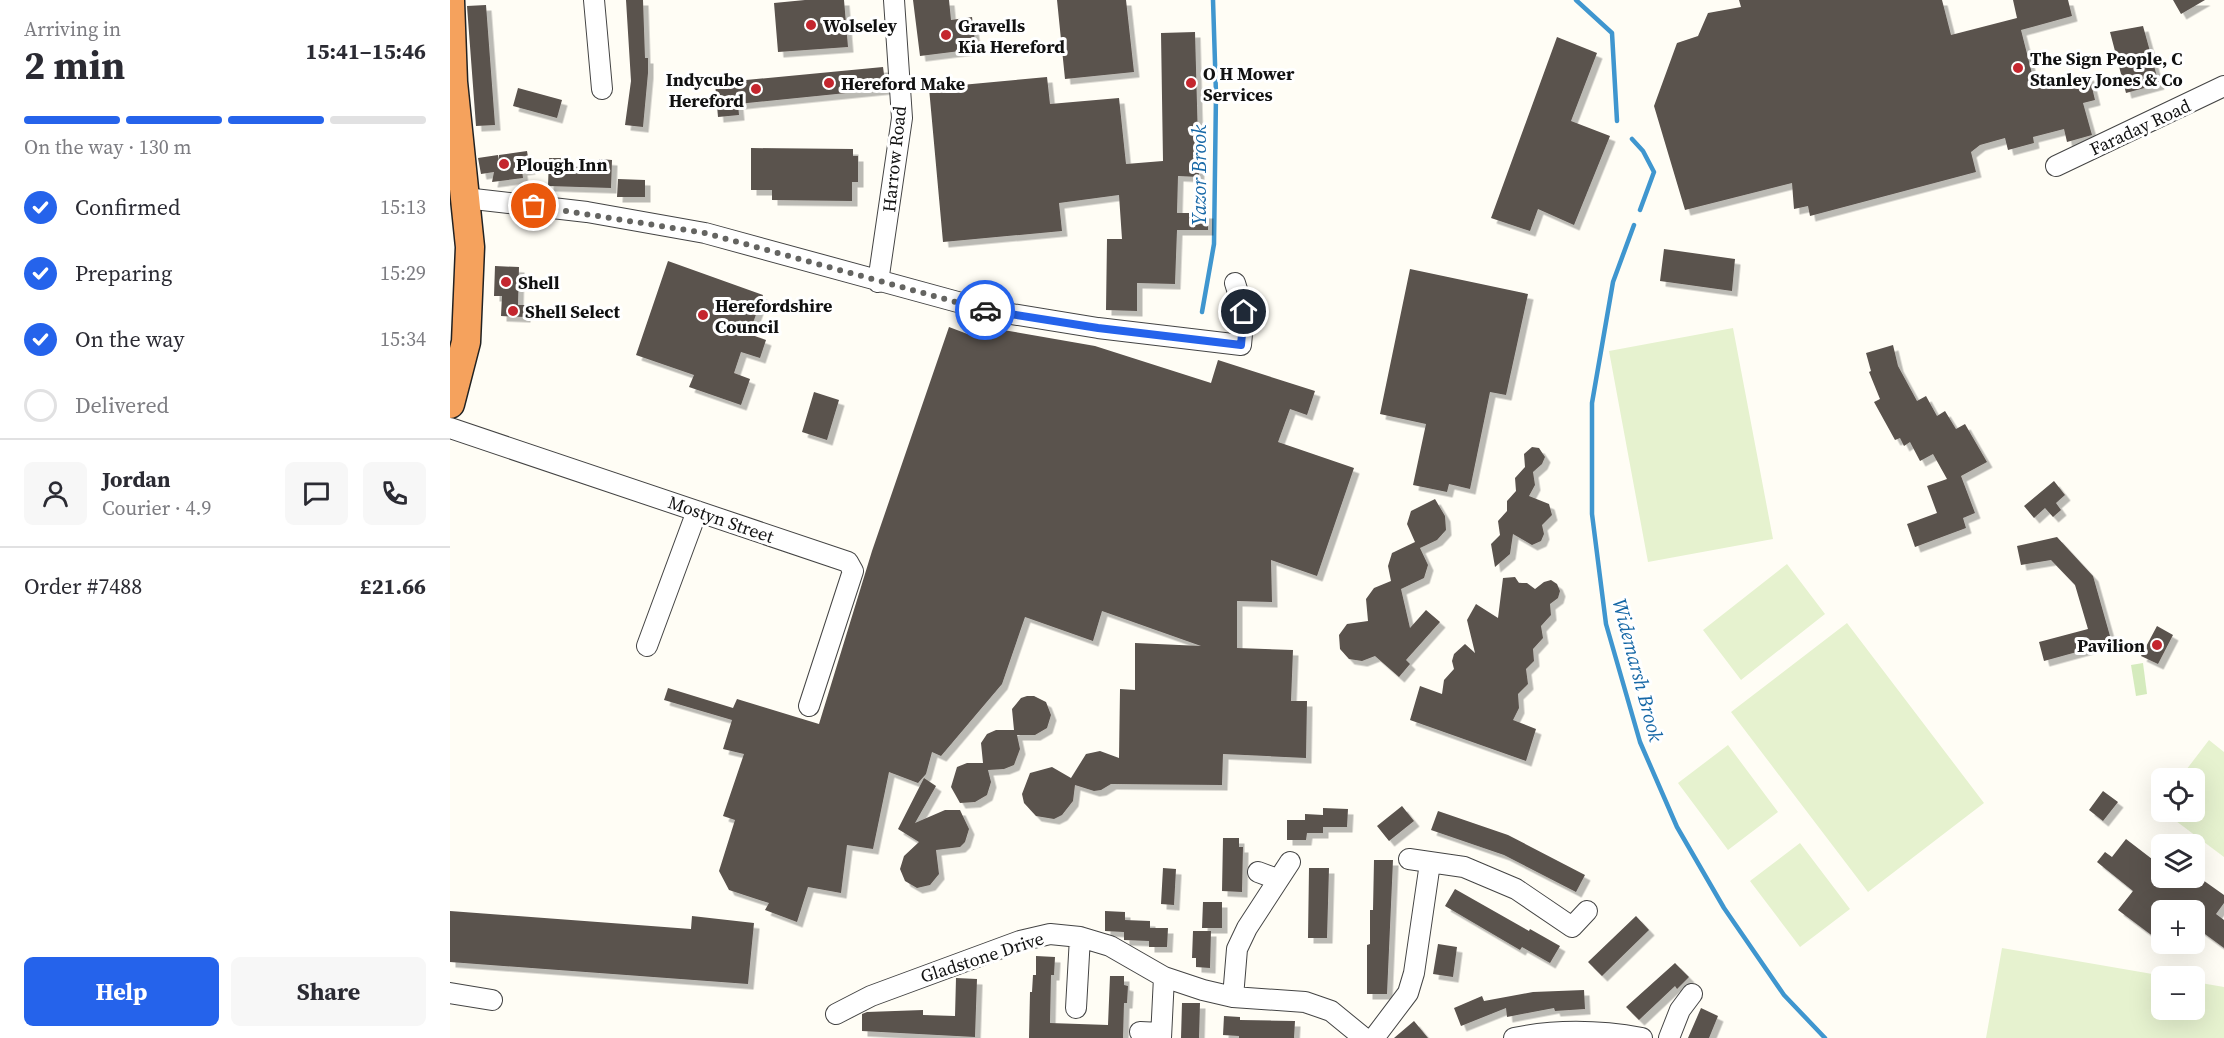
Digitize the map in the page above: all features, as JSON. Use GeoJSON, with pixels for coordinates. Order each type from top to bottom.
{"type":"FeatureCollection","features":[{"type":"Feature","properties":{"kind":"highway"},"geometry":{"type":"LineString","coordinates":[[450,1],[453,82],[470,247],[450,404]]}},
{"type":"Feature","properties":{"kind":"street"},"geometry":{"type":"LineString","coordinates":[[594,0],[602,89]]}},
{"type":"Feature","properties":{"kind":"street","name":"Harrow Road"},"geometry":{"type":"LineString","coordinates":[[878,282],[902,118],[894,0]]}},
{"type":"Feature","properties":{"kind":"street","name":"Faraday Road"},"geometry":{"type":"LineString","coordinates":[[2056,166],[2224,86]]}},
{"type":"Feature","properties":{"kind":"street"},"geometry":{"type":"LineString","coordinates":[[465,198],[587,212],[705,233],[987,310],[1098,328],[1241,345],[1244,312],[1235,283]]}},
{"type":"Feature","properties":{"kind":"street","name":"Mostyn Street"},"geometry":{"type":"LineString","coordinates":[[450,428],[852,566],[853,572],[809,706]]}},
{"type":"Feature","properties":{"kind":"street"},"geometry":{"type":"LineString","coordinates":[[647,646],[697,511]]}},
{"type":"Feature","properties":{"kind":"street"},"geometry":{"type":"LineString","coordinates":[[1409,859],[1464,867],[1516,889],[1572,927],[1587,911]]}},
{"type":"Feature","properties":{"kind":"street"},"geometry":{"type":"LineString","coordinates":[[1233,997],[1237,949],[1247,928],[1290,862]]}},
{"type":"Feature","properties":{"kind":"street"},"geometry":{"type":"LineString","coordinates":[[1374,1038],[1408,993],[1414,973],[1430,863]]}},
{"type":"Feature","properties":{"kind":"street"},"geometry":{"type":"LineString","coordinates":[[1258,872],[1277,879]]}},
{"type":"Feature","properties":{"kind":"street","name":"Gladstone Drive"},"geometry":{"type":"LineString","coordinates":[[836,1014],[871,996],[1020,941],[1050,934],[1080,937],[1110,946],[1164,977],[1233,997],[1314,1005],[1331,1011],[1364,1038]]}},
{"type":"Feature","properties":{"kind":"street"},"geometry":{"type":"LineString","coordinates":[[1076,1008],[1069,986],[1080,937]]}},
{"type":"Feature","properties":{"kind":"street"},"geometry":{"type":"LineString","coordinates":[[1140,1032],[1161,1035],[1164,977]]}},
{"type":"Feature","properties":{"kind":"street"},"geometry":{"type":"LineString","coordinates":[[450,993],[492,1000]]}},
{"type":"Feature","properties":{"kind":"street"},"geometry":{"type":"LineString","coordinates":[[1669,1038],[1680,1010],[1692,994]]}},
{"type":"Feature","properties":{"kind":"street"},"geometry":{"type":"LineString","coordinates":[[1514,1038],[1542,1032],[1574,1030],[1642,1038]]}},
{"type":"Feature","properties":{"kind":"green space"},"geometry":{"type":"Polygon","coordinates":[[[1733,328],[1773,539],[1648,562],[1609,351],[1733,328]]]}},
{"type":"Feature","properties":{"kind":"green space"},"geometry":{"type":"Polygon","coordinates":[[[1787,564],[1825,614],[1741,680],[1703,630],[1787,564]]]}},
{"type":"Feature","properties":{"kind":"green space"},"geometry":{"type":"Polygon","coordinates":[[[1847,623],[1984,803],[1868,892],[1731,712],[1847,623]]]}},
{"type":"Feature","properties":{"kind":"green space"},"geometry":{"type":"Polygon","coordinates":[[[2143,663],[2147,694],[2136,696],[2131,665],[2143,663]]]}},
{"type":"Feature","properties":{"kind":"green space"},"geometry":{"type":"Polygon","coordinates":[[[2209,740],[2224,752],[2224,857],[2205,843],[2205,834],[2193,834],[2177,822],[2205,822],[2205,768],[2188,768],[2209,740]]]}},
{"type":"Feature","properties":{"kind":"green space"},"geometry":{"type":"Polygon","coordinates":[[[1728,745],[1778,812],[1728,850],[1678,783],[1728,745]]]}},
{"type":"Feature","properties":{"kind":"green space"},"geometry":{"type":"Polygon","coordinates":[[[1800,843],[1850,909],[1800,947],[1750,881],[1800,843]]]}},
{"type":"Feature","properties":{"kind":"green space"},"geometry":{"type":"Polygon","coordinates":[[[2002,948],[2151,974],[2151,1020],[2205,1020],[2205,984],[2224,987],[2224,1038],[1986,1038],[2002,948]]]}},
{"type":"Feature","properties":{"kind":"building"},"geometry":{"type":"Polygon","coordinates":[[[626,0],[643,0],[645,58],[648,58],[648,73],[643,127],[625,125],[631,81],[626,0]]]}},
{"type":"Feature","properties":{"kind":"building","name":"Wolseley"},"geometry":{"type":"Polygon","coordinates":[[[844,0],[848,47],[778,52],[774,3],[844,0]]]}},
{"type":"Feature","properties":{"kind":"building","name":"Gravells Kia Hereford"},"geometry":{"type":"Polygon","coordinates":[[[913,0],[949,0],[951,20],[972,17],[976,49],[920,56],[913,0]]]}},
{"type":"Feature","properties":{"kind":"building"},"geometry":{"type":"Polygon","coordinates":[[[1057,0],[1126,0],[1134,72],[1065,79],[1057,0]]]}},
{"type":"Feature","properties":{"kind":"building"},"geometry":{"type":"Polygon","coordinates":[[[1739,0],[1942,0],[1951,35],[2017,18],[2013,0],[2068,0],[2072,16],[2021,30],[2036,89],[2089,75],[2095,100],[2083,103],[2092,135],[2067,142],[2064,129],[2033,137],[2034,143],[2008,150],[2005,138],[1980,145],[1971,152],[1976,172],[1810,216],[1808,206],[1794,209],[1792,183],[1685,210],[1654,106],[1677,43],[1698,36],[1708,13],[1741,7],[1739,0]]]}},
{"type":"Feature","properties":{"kind":"building"},"geometry":{"type":"Polygon","coordinates":[[[2173,0],[2205,0],[2181,14],[2173,0]]]}},
{"type":"Feature","properties":{"kind":"building"},"geometry":{"type":"Polygon","coordinates":[[[486,5],[495,125],[476,126],[467,6],[486,5]]]}},
{"type":"Feature","properties":{"kind":"building"},"geometry":{"type":"Polygon","coordinates":[[[2143,26],[2159,84],[2126,93],[2110,32],[2143,26]]]}},
{"type":"Feature","properties":{"kind":"building"},"geometry":{"type":"Polygon","coordinates":[[[1195,32],[1199,177],[1178,176],[1177,213],[1208,213],[1208,230],[1177,230],[1175,284],[1137,283],[1137,311],[1106,310],[1107,239],[1122,239],[1119,195],[1059,203],[1062,231],[943,242],[929,88],[1047,77],[1050,104],[1119,98],[1126,164],[1163,161],[1161,33],[1195,32]]]}},
{"type":"Feature","properties":{"kind":"building"},"geometry":{"type":"Polygon","coordinates":[[[1557,37],[1597,53],[1571,121],[1610,136],[1574,225],[1538,209],[1530,231],[1491,218],[1557,37]]]}},
{"type":"Feature","properties":{"kind":"building"},"geometry":{"type":"Polygon","coordinates":[[[883,67],[886,89],[738,104],[739,115],[718,117],[715,83],[883,67]]]}},
{"type":"Feature","properties":{"kind":"building"},"geometry":{"type":"Polygon","coordinates":[[[518,88],[562,100],[557,118],[513,106],[518,88]]]}},
{"type":"Feature","properties":{"kind":"building"},"geometry":{"type":"Polygon","coordinates":[[[751,148],[853,149],[853,156],[858,156],[858,182],[852,182],[852,201],[772,200],[772,190],[751,190],[751,148]]]}},
{"type":"Feature","properties":{"kind":"building","name":"Plough Inn"},"geometry":{"type":"Polygon","coordinates":[[[527,151],[530,169],[522,170],[523,178],[492,182],[494,172],[481,174],[478,158],[498,155],[498,160],[499,155],[527,151]]]}},
{"type":"Feature","properties":{"kind":"building"},"geometry":{"type":"Polygon","coordinates":[[[549,158],[563,158],[562,166],[599,168],[599,159],[612,160],[611,188],[548,186],[549,158]]]}},
{"type":"Feature","properties":{"kind":"building"},"geometry":{"type":"Polygon","coordinates":[[[618,179],[645,180],[645,197],[617,197],[618,179]]]}},
{"type":"Feature","properties":{"kind":"building"},"geometry":{"type":"Polygon","coordinates":[[[1664,249],[1735,259],[1732,291],[1660,281],[1664,249]]]}},
{"type":"Feature","properties":{"kind":"building","name":"Herefordshire Council"},"geometry":{"type":"Polygon","coordinates":[[[668,261],[763,295],[749,334],[766,340],[760,358],[741,352],[734,373],[750,379],[741,405],[689,387],[694,375],[636,355],[668,261]]]}},
{"type":"Feature","properties":{"kind":"building","name":"Shell"},"geometry":{"type":"Polygon","coordinates":[[[495,266],[519,267],[518,305],[525,305],[525,317],[501,316],[502,296],[494,296],[495,266]]]}},
{"type":"Feature","properties":{"kind":"building"},"geometry":{"type":"Polygon","coordinates":[[[1410,269],[1528,294],[1506,395],[1490,392],[1470,489],[1449,484],[1447,492],[1413,485],[1426,424],[1380,414],[1410,269]]]}},
{"type":"Feature","properties":{"kind":"building"},"geometry":{"type":"Polygon","coordinates":[[[980,326],[1095,346],[1211,383],[1218,360],[1315,391],[1307,415],[1290,409],[1278,442],[1354,468],[1317,576],[1271,560],[1272,602],[1237,601],[1237,648],[1293,650],[1291,701],[1307,701],[1306,758],[1223,754],[1222,785],[1111,784],[1094,791],[1075,785],[1073,801],[1062,815],[1054,819],[1036,816],[1024,803],[1022,794],[1030,773],[1052,767],[1071,778],[1086,754],[1100,751],[1119,758],[1120,689],[1135,690],[1135,643],[1201,646],[1102,611],[1093,641],[1025,617],[1002,684],[941,756],[932,752],[926,774],[918,783],[889,772],[873,849],[847,845],[841,893],[808,887],[797,922],[765,910],[769,903],[729,890],[719,871],[735,820],[723,816],[744,754],[723,749],[732,720],[664,700],[668,688],[733,708],[737,699],[819,724],[872,551],[949,327],[978,338],[980,326]]]}},
{"type":"Feature","properties":{"kind":"building"},"geometry":{"type":"Polygon","coordinates":[[[1893,345],[1898,366],[1917,401],[1926,396],[1937,416],[1945,411],[1956,429],[1965,424],[1987,462],[1961,476],[1975,513],[1963,518],[1966,528],[1915,547],[1907,524],[1937,513],[1927,486],[1947,479],[1933,454],[1920,461],[1910,442],[1904,446],[1900,438],[1895,440],[1874,402],[1880,399],[1869,372],[1871,371],[1866,353],[1893,345]]]}},
{"type":"Feature","properties":{"kind":"building"},"geometry":{"type":"Polygon","coordinates":[[[814,392],[839,400],[827,440],[802,432],[814,392]]]}},
{"type":"Feature","properties":{"kind":"building"},"geometry":{"type":"Polygon","coordinates":[[[1532,447],[1539,448],[1545,457],[1542,464],[1533,472],[1535,485],[1529,496],[1549,504],[1552,515],[1542,525],[1544,534],[1541,541],[1532,545],[1513,534],[1510,554],[1495,567],[1491,544],[1500,535],[1498,521],[1507,511],[1507,501],[1516,491],[1515,478],[1525,467],[1524,454],[1532,447]]]}},
{"type":"Feature","properties":{"kind":"building"},"geometry":{"type":"Polygon","coordinates":[[[2054,481],[2065,495],[2056,503],[2061,510],[2053,517],[2045,508],[2034,518],[2024,506],[2054,481]]]}},
{"type":"Feature","properties":{"kind":"building"},"geometry":{"type":"Polygon","coordinates":[[[1435,499],[1445,516],[1446,530],[1437,540],[1420,548],[1428,565],[1424,578],[1401,589],[1410,628],[1426,610],[1440,622],[1406,660],[1410,664],[1399,677],[1375,656],[1362,661],[1349,659],[1340,649],[1339,635],[1347,624],[1368,621],[1366,599],[1374,588],[1391,581],[1388,566],[1392,553],[1415,542],[1407,524],[1411,511],[1435,499]]]}},
{"type":"Feature","properties":{"kind":"building"},"geometry":{"type":"Polygon","coordinates":[[[2057,537],[2093,576],[2110,636],[2106,644],[2044,661],[2039,642],[2088,629],[2075,585],[2051,560],[2021,565],[2017,546],[2057,537]]]}},
{"type":"Feature","properties":{"kind":"building"},"geometry":{"type":"Polygon","coordinates":[[[1515,577],[1519,583],[1527,583],[1535,589],[1551,580],[1557,584],[1560,591],[1558,598],[1550,604],[1551,615],[1541,626],[1543,638],[1533,649],[1534,661],[1526,669],[1528,684],[1518,694],[1519,708],[1513,720],[1536,729],[1526,761],[1410,720],[1420,686],[1442,694],[1444,680],[1454,669],[1452,661],[1454,654],[1465,644],[1475,653],[1467,620],[1476,604],[1498,618],[1503,578],[1515,577]]]}},
{"type":"Feature","properties":{"kind":"building","name":"Pavilion"},"geometry":{"type":"Polygon","coordinates":[[[2157,626],[2173,635],[2158,664],[2141,656],[2157,626]]]}},
{"type":"Feature","properties":{"kind":"building"},"geometry":{"type":"Polygon","coordinates":[[[1034,696],[1046,702],[1051,715],[1047,728],[1035,735],[1017,735],[1020,749],[1014,765],[1004,769],[988,770],[991,782],[987,795],[975,802],[960,803],[951,787],[957,767],[967,763],[983,763],[981,743],[987,734],[996,730],[1014,730],[1012,709],[1021,698],[1034,696]]]}},
{"type":"Feature","properties":{"kind":"building"},"geometry":{"type":"Polygon","coordinates":[[[924,778],[936,786],[915,823],[945,810],[960,810],[969,829],[965,842],[960,847],[936,850],[939,874],[930,885],[917,888],[905,881],[900,869],[904,856],[919,842],[898,829],[924,778]]]}},
{"type":"Feature","properties":{"kind":"building"},"geometry":{"type":"Polygon","coordinates":[[[2103,791],[2118,802],[2103,821],[2089,810],[2103,791]]]}},
{"type":"Feature","properties":{"kind":"building"},"geometry":{"type":"Polygon","coordinates":[[[1402,806],[1414,821],[1389,841],[1377,826],[1402,806]]]}},
{"type":"Feature","properties":{"kind":"building"},"geometry":{"type":"Polygon","coordinates":[[[1323,808],[1348,809],[1347,827],[1323,827],[1323,833],[1307,833],[1306,840],[1287,840],[1287,820],[1305,820],[1305,814],[1323,815],[1323,808]]]}},
{"type":"Feature","properties":{"kind":"building"},"geometry":{"type":"Polygon","coordinates":[[[1438,811],[1508,835],[1585,875],[1576,892],[1504,855],[1431,830],[1438,811]]]}},
{"type":"Feature","properties":{"kind":"building"},"geometry":{"type":"Polygon","coordinates":[[[1223,838],[1239,838],[1239,847],[1243,847],[1242,892],[1222,891],[1223,838]]]}},
{"type":"Feature","properties":{"kind":"building"},"geometry":{"type":"Polygon","coordinates":[[[2126,839],[2151,858],[2151,888],[2205,888],[2205,882],[2224,895],[2224,903],[2216,914],[2224,920],[2224,948],[2205,934],[2205,900],[2151,900],[2151,935],[2118,910],[2133,891],[2097,862],[2105,852],[2112,857],[2126,839]]]}},
{"type":"Feature","properties":{"kind":"building"},"geometry":{"type":"Polygon","coordinates":[[[1374,860],[1393,860],[1387,994],[1367,994],[1367,945],[1370,944],[1370,910],[1373,910],[1374,860]]]}},
{"type":"Feature","properties":{"kind":"building"},"geometry":{"type":"Polygon","coordinates":[[[1163,868],[1176,869],[1174,905],[1161,904],[1163,868]]]}},
{"type":"Feature","properties":{"kind":"building"},"geometry":{"type":"Polygon","coordinates":[[[1309,868],[1329,868],[1327,938],[1308,938],[1309,868]]]}},
{"type":"Feature","properties":{"kind":"building"},"geometry":{"type":"Polygon","coordinates":[[[1455,889],[1560,946],[1550,963],[1522,947],[1520,950],[1445,906],[1455,889]]]}},
{"type":"Feature","properties":{"kind":"building"},"geometry":{"type":"Polygon","coordinates":[[[1203,902],[1222,902],[1222,928],[1202,928],[1203,902]]]}},
{"type":"Feature","properties":{"kind":"building"},"geometry":{"type":"Polygon","coordinates":[[[450,911],[691,929],[692,916],[754,923],[748,984],[450,962],[450,911]]]}},
{"type":"Feature","properties":{"kind":"building"},"geometry":{"type":"Polygon","coordinates":[[[1105,911],[1125,912],[1125,920],[1150,921],[1150,928],[1168,928],[1167,947],[1149,947],[1149,941],[1124,940],[1124,932],[1105,931],[1105,911]]]}},
{"type":"Feature","properties":{"kind":"building"},"geometry":{"type":"Polygon","coordinates":[[[1636,916],[1649,930],[1602,976],[1588,962],[1636,916]]]}},
{"type":"Feature","properties":{"kind":"building"},"geometry":{"type":"Polygon","coordinates":[[[1193,931],[1211,931],[1210,968],[1196,967],[1196,958],[1192,958],[1193,931]]]}},
{"type":"Feature","properties":{"kind":"building"},"geometry":{"type":"Polygon","coordinates":[[[1438,944],[1457,947],[1453,977],[1433,974],[1438,944]]]}},
{"type":"Feature","properties":{"kind":"building"},"geometry":{"type":"Polygon","coordinates":[[[1036,956],[1055,957],[1054,975],[1051,975],[1050,1023],[1108,1025],[1110,976],[1124,976],[1124,985],[1128,986],[1127,1003],[1124,1003],[1123,1038],[1029,1038],[1030,992],[1032,992],[1033,975],[1036,975],[1036,956]]]}},
{"type":"Feature","properties":{"kind":"building"},"geometry":{"type":"Polygon","coordinates":[[[1675,963],[1689,977],[1677,989],[1675,986],[1639,1020],[1626,1007],[1675,963]]]}},
{"type":"Feature","properties":{"kind":"building"},"geometry":{"type":"Polygon","coordinates":[[[956,978],[977,979],[975,1037],[862,1031],[862,1014],[867,1012],[923,1010],[923,1015],[955,1016],[956,978]]]}},
{"type":"Feature","properties":{"kind":"building"},"geometry":{"type":"Polygon","coordinates":[[[1584,990],[1585,1009],[1555,1011],[1554,1008],[1507,1017],[1506,1008],[1461,1026],[1454,1008],[1482,996],[1484,1001],[1533,992],[1584,990]]]}},
{"type":"Feature","properties":{"kind":"building"},"geometry":{"type":"Polygon","coordinates":[[[1182,1003],[1200,1003],[1199,1038],[1181,1038],[1182,1003]]]}},
{"type":"Feature","properties":{"kind":"building"},"geometry":{"type":"Polygon","coordinates":[[[1701,1008],[1718,1016],[1709,1038],[1688,1038],[1701,1008]]]}},
{"type":"Feature","properties":{"kind":"building"},"geometry":{"type":"Polygon","coordinates":[[[1224,1016],[1240,1017],[1240,1020],[1295,1021],[1294,1038],[1239,1038],[1239,1036],[1223,1035],[1224,1016]]]}},
{"type":"Feature","properties":{"kind":"building"},"geometry":{"type":"Polygon","coordinates":[[[1414,1021],[1428,1038],[1394,1038],[1414,1021]]]}},
{"type":"Feature","properties":{"kind":"waterway","name":"Yazor Brook"},"geometry":{"type":"LineString","coordinates":[[1202,312],[1214,244],[1216,94],[1213,0]]}},
{"type":"Feature","properties":{"kind":"waterway","name":"Widemarsh Brook"},"geometry":{"type":"LineString","coordinates":[[1576,0],[1612,33],[1617,121]]}},
{"type":"Feature","properties":{"kind":"waterway","name":"Widemarsh Brook"},"geometry":{"type":"LineString","coordinates":[[1632,139],[1643,151],[1654,172],[1640,210]]}},
{"type":"Feature","properties":{"kind":"waterway","name":"Widemarsh Brook"},"geometry":{"type":"LineString","coordinates":[[1634,225],[1613,282],[1592,403],[1592,514],[1606,624],[1640,742],[1677,827],[1724,908],[1784,995],[1825,1038]]}},
{"type":"Feature","properties":{"kind":"way so far"},"geometry":{"type":"LineString","coordinates":[[534,206],[587,212],[705,233],[985,310]]}},
{"type":"Feature","properties":{"kind":"place","name":"Wolseley"},"geometry":{"type":"Point","coordinates":[811,25]}},
{"type":"Feature","properties":{"kind":"place","name":"Gravells Kia Hereford"},"geometry":{"type":"Point","coordinates":[946,35]}},
{"type":"Feature","properties":{"kind":"place","name":"The Sign People, C Stanley Jones & Co"},"geometry":{"type":"Point","coordinates":[2018,68]}},
{"type":"Feature","properties":{"kind":"place","name":"Hereford Make"},"geometry":{"type":"Point","coordinates":[829,83]}},
{"type":"Feature","properties":{"kind":"place","name":"O H Mower Services"},"geometry":{"type":"Point","coordinates":[1191,83]}},
{"type":"Feature","properties":{"kind":"place","name":"Indycube Hereford"},"geometry":{"type":"Point","coordinates":[756,89]}},
{"type":"Feature","properties":{"kind":"place","name":"Plough Inn"},"geometry":{"type":"Point","coordinates":[504,164]}},
{"type":"Feature","properties":{"kind":"place","name":"Shell"},"geometry":{"type":"Point","coordinates":[506,282]}},
{"type":"Feature","properties":{"kind":"place","name":"Shell Select"},"geometry":{"type":"Point","coordinates":[513,311]}},
{"type":"Feature","properties":{"kind":"place","name":"Herefordshire Council"},"geometry":{"type":"Point","coordinates":[703,315]}},
{"type":"Feature","properties":{"kind":"place","name":"Pavilion"},"geometry":{"type":"Point","coordinates":[2157,645]}},
{"type":"Feature","properties":{"kind":"route"},"geometry":{"type":"LineString","coordinates":[[985,310],[1098,328],[1241,345],[1244,312]]}}]}
